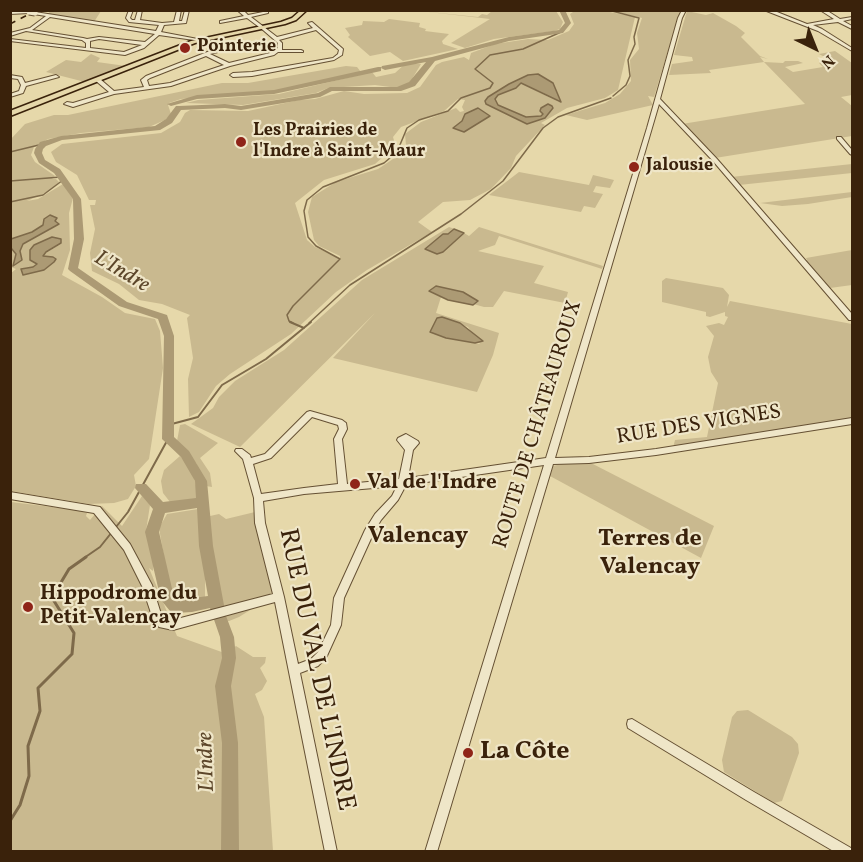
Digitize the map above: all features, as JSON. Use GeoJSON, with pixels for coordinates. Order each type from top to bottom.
{"type":"FeatureCollection","features":[{"type":"Feature","properties":{"kind":"main road"},"geometry":{"type":"LineString","coordinates":[[10,114],[201,40],[289,21],[305,10]]}},
{"type":"Feature","properties":{"kind":"street"},"geometry":{"type":"LineString","coordinates":[[131,10],[129,20],[162,24],[184,22],[188,10]]}},
{"type":"Feature","properties":{"kind":"street"},"geometry":{"type":"LineString","coordinates":[[138,22],[140,10]]}},
{"type":"Feature","properties":{"kind":"street"},"geometry":{"type":"LineString","coordinates":[[176,23],[179,10]]}},
{"type":"Feature","properties":{"kind":"street"},"geometry":{"type":"LineString","coordinates":[[239,10],[264,27],[276,39],[281,46],[277,51]]}},
{"type":"Feature","properties":{"kind":"street","name":"ROUTE DE CHÂTEAUROUX"},"geometry":{"type":"LineString","coordinates":[[431,852],[684,10]]}},
{"type":"Feature","properties":{"kind":"street"},"geometry":{"type":"LineString","coordinates":[[822,10],[852,28]]}},
{"type":"Feature","properties":{"kind":"street"},"geometry":{"type":"LineString","coordinates":[[769,11],[820,30],[852,50]]}},
{"type":"Feature","properties":{"kind":"street"},"geometry":{"type":"LineString","coordinates":[[222,22],[266,12]]}},
{"type":"Feature","properties":{"kind":"street"},"geometry":{"type":"LineString","coordinates":[[10,13],[32,13],[201,40]]}},
{"type":"Feature","properties":{"kind":"street"},"geometry":{"type":"LineString","coordinates":[[10,34],[29,29],[48,17]]}},
{"type":"Feature","properties":{"kind":"street"},"geometry":{"type":"LineString","coordinates":[[807,25],[852,18]]}},
{"type":"Feature","properties":{"kind":"street"},"geometry":{"type":"LineString","coordinates":[[233,75],[322,63],[337,57],[341,52],[339,47],[310,23]]}},
{"type":"Feature","properties":{"kind":"street"},"geometry":{"type":"LineString","coordinates":[[10,40],[117,56],[148,43],[160,33],[162,24]]}},
{"type":"Feature","properties":{"kind":"street"},"geometry":{"type":"LineString","coordinates":[[29,29],[31,33],[86,41],[99,38],[158,42]]}},
{"type":"Feature","properties":{"kind":"street"},"geometry":{"type":"LineString","coordinates":[[276,39],[315,29]]}},
{"type":"Feature","properties":{"kind":"street"},"geometry":{"type":"LineString","coordinates":[[86,41],[88,50]]}},
{"type":"Feature","properties":{"kind":"street"},"geometry":{"type":"LineString","coordinates":[[147,88],[144,80],[148,77],[206,54],[243,44]]}},
{"type":"Feature","properties":{"kind":"street"},"geometry":{"type":"LineString","coordinates":[[67,104],[94,101],[113,93],[183,80],[277,51],[301,51]]}},
{"type":"Feature","properties":{"kind":"street"},"geometry":{"type":"LineString","coordinates":[[206,54],[228,65]]}},
{"type":"Feature","properties":{"kind":"street"},"geometry":{"type":"LineString","coordinates":[[247,60],[258,72]]}},
{"type":"Feature","properties":{"kind":"street"},"geometry":{"type":"LineString","coordinates":[[10,76],[20,78],[24,85]]}},
{"type":"Feature","properties":{"kind":"street"},"geometry":{"type":"LineString","coordinates":[[24,85],[56,77]]}},
{"type":"Feature","properties":{"kind":"street"},"geometry":{"type":"LineString","coordinates":[[98,80],[113,93]]}},
{"type":"Feature","properties":{"kind":"street"},"geometry":{"type":"LineString","coordinates":[[10,96],[21,92],[24,85]]}},
{"type":"Feature","properties":{"kind":"street"},"geometry":{"type":"LineString","coordinates":[[658,100],[715,160],[852,318]]}},
{"type":"Feature","properties":{"kind":"street"},"geometry":{"type":"LineString","coordinates":[[839,138],[852,153]]}},
{"type":"Feature","properties":{"kind":"street"},"geometry":{"type":"LineString","coordinates":[[249,462],[268,456],[310,414],[342,423],[343,429],[338,439],[344,488]]}},
{"type":"Feature","properties":{"kind":"street","name":"RUE DES VIGNES"},"geometry":{"type":"LineString","coordinates":[[550,461],[589,460],[656,452],[852,421]]}},
{"type":"Feature","properties":{"kind":"street"},"geometry":{"type":"LineString","coordinates":[[294,670],[314,663],[322,655],[336,625],[339,598],[370,531],[378,517],[395,498],[403,482],[409,449]]}},
{"type":"Feature","properties":{"kind":"street","name":"RUE DU VAL DE L'INDRE"},"geometry":{"type":"LineString","coordinates":[[239,451],[247,457],[258,498],[260,523],[279,597],[331,852]]}},
{"type":"Feature","properties":{"kind":"street"},"geometry":{"type":"LineString","coordinates":[[258,498],[403,482],[550,461]]}},
{"type":"Feature","properties":{"kind":"street"},"geometry":{"type":"LineString","coordinates":[[10,495],[97,510],[128,548],[147,585],[157,616],[163,624],[173,624],[279,597]]}},
{"type":"Feature","properties":{"kind":"street"},"geometry":{"type":"LineString","coordinates":[[632,724],[848,852]]}},
{"type":"Feature","properties":{"kind":"shaded area"},"geometry":{"type":"Polygon","coordinates":[[[50,11],[101,11],[94,22],[47,15],[50,11]]]}},
{"type":"Feature","properties":{"kind":"shaded area"},"geometry":{"type":"Polygon","coordinates":[[[420,11],[478,17],[492,11],[556,11],[563,22],[560,29],[554,31],[494,39],[465,48],[451,43],[490,19],[420,11]]]}},
{"type":"Feature","properties":{"kind":"shaded area"},"geometry":{"type":"Polygon","coordinates":[[[614,11],[680,11],[654,97],[648,96],[653,105],[587,120],[566,115],[605,103],[620,94],[631,81],[630,60],[639,49],[637,33],[642,18],[614,11]]]}},
{"type":"Feature","properties":{"kind":"shaded area"},"geometry":{"type":"Polygon","coordinates":[[[687,11],[706,15],[713,13],[736,26],[745,33],[741,37],[760,56],[768,59],[760,57],[764,62],[709,70],[711,73],[669,75],[672,64],[693,61],[692,57],[674,55],[687,11]]]}},
{"type":"Feature","properties":{"kind":"shaded area"},"geometry":{"type":"Polygon","coordinates":[[[573,12],[610,12],[635,17],[618,90],[605,98],[567,108],[541,123],[545,125],[516,156],[511,168],[491,189],[470,200],[443,202],[418,222],[432,232],[367,270],[336,292],[291,334],[230,374],[216,386],[199,412],[189,417],[188,379],[193,358],[187,318],[190,315],[162,304],[139,300],[119,284],[92,271],[90,253],[95,229],[90,205],[95,205],[96,200],[89,200],[77,175],[56,162],[51,152],[62,144],[161,133],[180,122],[185,113],[190,110],[248,111],[299,100],[315,99],[344,91],[364,94],[407,93],[420,87],[436,65],[442,62],[464,57],[469,60],[471,53],[495,44],[528,39],[548,40],[569,31],[574,24],[570,14],[573,12]],[[538,74],[518,80],[488,97],[486,104],[527,124],[545,118],[553,108],[541,116],[526,117],[498,105],[494,99],[521,83],[559,102],[553,83],[538,74]],[[458,99],[444,111],[401,127],[393,137],[395,144],[391,150],[375,164],[324,180],[295,203],[307,240],[340,261],[340,256],[319,246],[314,240],[308,212],[312,197],[336,182],[378,169],[396,157],[406,145],[405,134],[421,122],[456,108],[460,112],[464,111],[462,107],[465,100],[458,99]]]}},
{"type":"Feature","properties":{"kind":"shaded area"},"geometry":{"type":"Polygon","coordinates":[[[389,19],[420,23],[419,27],[426,29],[425,31],[449,34],[442,41],[443,44],[458,49],[403,61],[390,52],[370,56],[348,37],[350,35],[345,28],[362,25],[363,21],[384,22],[389,19]]]}},
{"type":"Feature","properties":{"kind":"shaded area"},"geometry":{"type":"Polygon","coordinates":[[[835,51],[852,63],[852,95],[841,97],[852,106],[852,136],[715,158],[682,124],[805,104],[764,62],[798,61],[803,63],[785,67],[793,72],[823,67],[819,63],[830,60],[819,54],[835,51]]]}},
{"type":"Feature","properties":{"kind":"shaded area"},"geometry":{"type":"Polygon","coordinates":[[[91,54],[100,58],[97,62],[126,66],[85,82],[46,72],[66,60],[81,62],[91,54]]]}},
{"type":"Feature","properties":{"kind":"shaded area"},"geometry":{"type":"Polygon","coordinates":[[[406,63],[421,64],[407,85],[398,88],[375,85],[328,88],[316,93],[243,105],[186,103],[198,100],[279,94],[372,72],[376,77],[395,73],[406,63]]]}},
{"type":"Feature","properties":{"kind":"shaded area"},"geometry":{"type":"Polygon","coordinates":[[[346,66],[357,67],[361,72],[274,91],[181,99],[169,103],[171,114],[165,120],[149,127],[81,133],[48,139],[34,147],[31,155],[35,162],[55,176],[52,179],[59,182],[49,191],[27,201],[38,199],[63,184],[73,198],[69,213],[70,250],[62,275],[102,297],[125,313],[155,319],[160,331],[163,368],[149,459],[134,475],[136,486],[128,499],[114,503],[89,504],[11,491],[10,274],[16,269],[11,267],[11,248],[16,254],[13,265],[23,244],[59,224],[43,223],[44,225],[32,232],[11,239],[11,182],[14,180],[11,180],[10,140],[25,124],[54,115],[68,115],[222,83],[248,83],[346,66]],[[61,244],[31,254],[30,259],[37,263],[33,267],[24,268],[23,275],[44,270],[51,256],[45,257],[44,254],[61,244]]]}},
{"type":"Feature","properties":{"kind":"shaded area"},"geometry":{"type":"Polygon","coordinates":[[[538,74],[553,83],[561,102],[521,83],[516,88],[498,95],[495,99],[498,105],[526,117],[541,116],[543,114],[540,111],[541,108],[548,104],[553,108],[545,118],[527,124],[486,104],[488,97],[509,84],[528,75],[538,74]]]}},
{"type":"Feature","properties":{"kind":"shaded area"},"geometry":{"type":"Polygon","coordinates":[[[478,108],[490,116],[464,132],[453,128],[462,121],[465,114],[478,108]]]}},
{"type":"Feature","properties":{"kind":"shaded area"},"geometry":{"type":"Polygon","coordinates":[[[852,164],[852,173],[739,185],[731,177],[852,164]]]}},
{"type":"Feature","properties":{"kind":"shaded area"},"geometry":{"type":"Polygon","coordinates":[[[519,172],[589,185],[593,175],[614,180],[610,188],[596,186],[593,192],[603,194],[595,208],[584,206],[581,212],[489,195],[519,172]]]}},
{"type":"Feature","properties":{"kind":"shaded area"},"geometry":{"type":"Polygon","coordinates":[[[852,192],[852,197],[808,204],[782,206],[760,203],[852,192]]]}},
{"type":"Feature","properties":{"kind":"shaded area"},"geometry":{"type":"Polygon","coordinates":[[[50,215],[57,218],[55,221],[59,224],[23,244],[20,251],[22,260],[13,266],[16,254],[11,248],[11,239],[32,232],[43,225],[44,219],[50,215]]]}},
{"type":"Feature","properties":{"kind":"shaded area"},"geometry":{"type":"Polygon","coordinates":[[[449,227],[455,229],[448,234],[443,234],[425,249],[437,254],[443,252],[464,233],[469,236],[479,227],[603,266],[602,269],[499,236],[495,245],[478,251],[544,266],[534,283],[568,292],[565,303],[504,291],[493,307],[484,307],[430,292],[441,297],[436,313],[499,333],[493,355],[477,392],[333,358],[375,313],[240,447],[191,424],[213,408],[219,397],[235,381],[284,350],[362,280],[449,227]],[[442,317],[440,336],[480,344],[468,327],[442,317]]]}},
{"type":"Feature","properties":{"kind":"shaded area"},"geometry":{"type":"Polygon","coordinates":[[[454,229],[464,233],[443,252],[437,254],[425,249],[443,234],[448,234],[454,229]]]}},
{"type":"Feature","properties":{"kind":"shaded area"},"geometry":{"type":"Polygon","coordinates":[[[52,237],[61,239],[61,243],[43,256],[53,257],[56,259],[54,262],[44,270],[23,275],[21,269],[37,264],[30,260],[30,250],[34,245],[52,237]]]}},
{"type":"Feature","properties":{"kind":"shaded area"},"geometry":{"type":"Polygon","coordinates":[[[852,250],[852,285],[830,288],[805,261],[806,258],[852,250]]]}},
{"type":"Feature","properties":{"kind":"shaded area"},"geometry":{"type":"Polygon","coordinates":[[[666,278],[723,288],[729,295],[727,307],[730,301],[852,324],[852,416],[849,420],[673,448],[675,440],[707,437],[718,383],[711,372],[708,357],[714,336],[706,326],[719,323],[724,325],[728,317],[725,316],[725,312],[710,317],[706,316],[706,312],[662,302],[662,281],[666,278]]]}},
{"type":"Feature","properties":{"kind":"shaded area"},"geometry":{"type":"Polygon","coordinates":[[[436,286],[463,292],[478,301],[473,305],[448,300],[429,291],[436,286]]]}},
{"type":"Feature","properties":{"kind":"shaded area"},"geometry":{"type":"Polygon","coordinates":[[[442,317],[460,323],[483,341],[475,343],[446,338],[430,332],[437,318],[442,317]]]}},
{"type":"Feature","properties":{"kind":"shaded area"},"geometry":{"type":"Polygon","coordinates":[[[185,424],[218,443],[200,458],[210,473],[212,487],[206,486],[196,463],[177,441],[180,425],[185,424]]]}},
{"type":"Feature","properties":{"kind":"shaded area"},"geometry":{"type":"Polygon","coordinates":[[[180,456],[191,466],[198,500],[181,504],[170,502],[163,493],[161,481],[164,470],[180,456]]]}},
{"type":"Feature","properties":{"kind":"shaded area"},"geometry":{"type":"Polygon","coordinates":[[[570,462],[589,462],[714,526],[701,558],[550,476],[553,466],[570,462]]]}},
{"type":"Feature","properties":{"kind":"shaded area"},"geometry":{"type":"Polygon","coordinates":[[[142,496],[150,505],[146,531],[154,560],[153,571],[149,568],[177,636],[230,655],[230,650],[236,646],[253,657],[266,657],[265,663],[260,668],[267,681],[262,690],[255,694],[264,717],[273,851],[11,852],[11,502],[77,510],[87,513],[86,516],[90,520],[102,506],[122,526],[142,496]]]}},
{"type":"Feature","properties":{"kind":"shaded area"},"geometry":{"type":"Polygon","coordinates":[[[198,509],[205,575],[205,600],[177,602],[171,596],[159,528],[167,514],[198,509]]]}},
{"type":"Feature","properties":{"kind":"shaded area"},"geometry":{"type":"Polygon","coordinates":[[[255,512],[274,591],[271,597],[239,617],[222,621],[208,520],[210,516],[219,514],[226,519],[255,512]]]}},
{"type":"Feature","properties":{"kind":"shaded area"},"geometry":{"type":"Polygon","coordinates":[[[748,710],[792,737],[798,744],[799,753],[782,801],[774,803],[724,772],[722,760],[732,717],[737,711],[748,710]]]}},
{"type":"Feature","properties":{"kind":"waterway","name":"L'Indre"},"geometry":{"type":"LineString","coordinates":[[432,59],[509,39],[561,32],[568,23],[562,10]]}},
{"type":"Feature","properties":{"kind":"waterway"},"geometry":{"type":"LineString","coordinates":[[569,10],[612,11],[639,18],[634,37],[635,44],[628,60],[630,76],[626,85],[613,96]]}},
{"type":"Feature","properties":{"kind":"waterway"},"geometry":{"type":"LineString","coordinates":[[293,323],[289,321],[287,315],[293,306],[340,259],[316,246],[308,237],[304,211],[307,200],[323,187],[384,163],[397,152],[407,128],[419,120],[448,111],[461,98],[490,88],[493,83],[475,69],[490,55],[523,49],[561,32]]}},
{"type":"Feature","properties":{"kind":"waterway","name":"L'Indre"},"geometry":{"type":"LineString","coordinates":[[203,502],[201,481],[185,454],[168,439],[169,336],[163,317],[123,304],[73,269],[79,239],[77,199],[57,171],[42,161],[38,153],[39,149],[43,144],[61,138],[157,128],[169,121],[179,108],[225,106],[241,108],[320,95],[330,89],[398,89],[412,84],[432,59]]}},
{"type":"Feature","properties":{"kind":"waterway"},"geometry":{"type":"LineString","coordinates":[[385,68],[432,59]]}},
{"type":"Feature","properties":{"kind":"waterway"},"geometry":{"type":"LineString","coordinates":[[171,104],[197,97],[274,92],[378,69]]}},
{"type":"Feature","properties":{"kind":"waterway"},"geometry":{"type":"LineString","coordinates":[[309,323],[350,285],[461,214],[503,181],[543,128],[558,117],[611,98]]}},
{"type":"Feature","properties":{"kind":"waterway"},"geometry":{"type":"LineString","coordinates":[[10,152],[43,144]]}},
{"type":"Feature","properties":{"kind":"waterway"},"geometry":{"type":"LineString","coordinates":[[10,181],[61,177]]}},
{"type":"Feature","properties":{"kind":"waterway"},"geometry":{"type":"LineString","coordinates":[[10,202],[43,195],[63,180]]}},
{"type":"Feature","properties":{"kind":"waterway"},"geometry":{"type":"LineString","coordinates":[[290,322],[304,328]]}},
{"type":"Feature","properties":{"kind":"waterway"},"geometry":{"type":"LineString","coordinates":[[304,328],[311,322]]}},
{"type":"Feature","properties":{"kind":"waterway"},"geometry":{"type":"LineString","coordinates":[[168,425],[198,417],[222,385],[266,359],[304,328]]}},
{"type":"Feature","properties":{"kind":"waterway"},"geometry":{"type":"LineString","coordinates":[[116,527],[128,512],[168,439]]}},
{"type":"Feature","properties":{"kind":"waterway"},"geometry":{"type":"LineString","coordinates":[[141,488],[160,508]]}},
{"type":"Feature","properties":{"kind":"waterway"},"geometry":{"type":"LineString","coordinates":[[160,508],[203,502]]}},
{"type":"Feature","properties":{"kind":"waterway","name":"L'Indre"},"geometry":{"type":"LineString","coordinates":[[203,502],[206,546],[216,600]]}},
{"type":"Feature","properties":{"kind":"waterway"},"geometry":{"type":"LineString","coordinates":[[160,508],[152,532],[166,596],[175,607],[216,600]]}},
{"type":"Feature","properties":{"kind":"waterway"},"geometry":{"type":"LineString","coordinates":[[84,558],[100,547],[112,532]]}},
{"type":"Feature","properties":{"kind":"waterway"},"geometry":{"type":"LineString","coordinates":[[10,821],[20,805],[29,776],[28,746],[40,711],[38,688],[72,654],[74,633],[54,601],[57,589],[69,569],[86,557]]}},
{"type":"Feature","properties":{"kind":"waterway","name":"L'Indre"},"geometry":{"type":"LineString","coordinates":[[216,600],[227,637],[229,658],[223,686],[230,743],[230,852]]}},
{"type":"Feature","properties":{"kind":"railway"},"geometry":{"type":"LineString","coordinates":[[10,24],[37,10]]}},
{"type":"Feature","properties":{"kind":"place","name":"Pointerie"},"geometry":{"type":"Point","coordinates":[185,48]}},
{"type":"Feature","properties":{"kind":"place","name":"Les Prairies de l'Indre à Saint-Maur"},"geometry":{"type":"Point","coordinates":[241,142]}},
{"type":"Feature","properties":{"kind":"place","name":"Jalousie"},"geometry":{"type":"Point","coordinates":[634,167]}},
{"type":"Feature","properties":{"kind":"place","name":"Val de l'Indre"},"geometry":{"type":"Point","coordinates":[355,484]}},
{"type":"Feature","properties":{"kind":"place","name":"Hippodrome du Petit-Valençay"},"geometry":{"type":"Point","coordinates":[28,607]}},
{"type":"Feature","properties":{"kind":"place","name":"La Côte"},"geometry":{"type":"Point","coordinates":[468,753]}},
{"type":"Feature","properties":{"kind":"district","name":"Valencay"},"geometry":{"type":"Point","coordinates":[418,538]}},
{"type":"Feature","properties":{"kind":"district","name":"Terres de Valencay"},"geometry":{"type":"Point","coordinates":[650,555]}}]}
